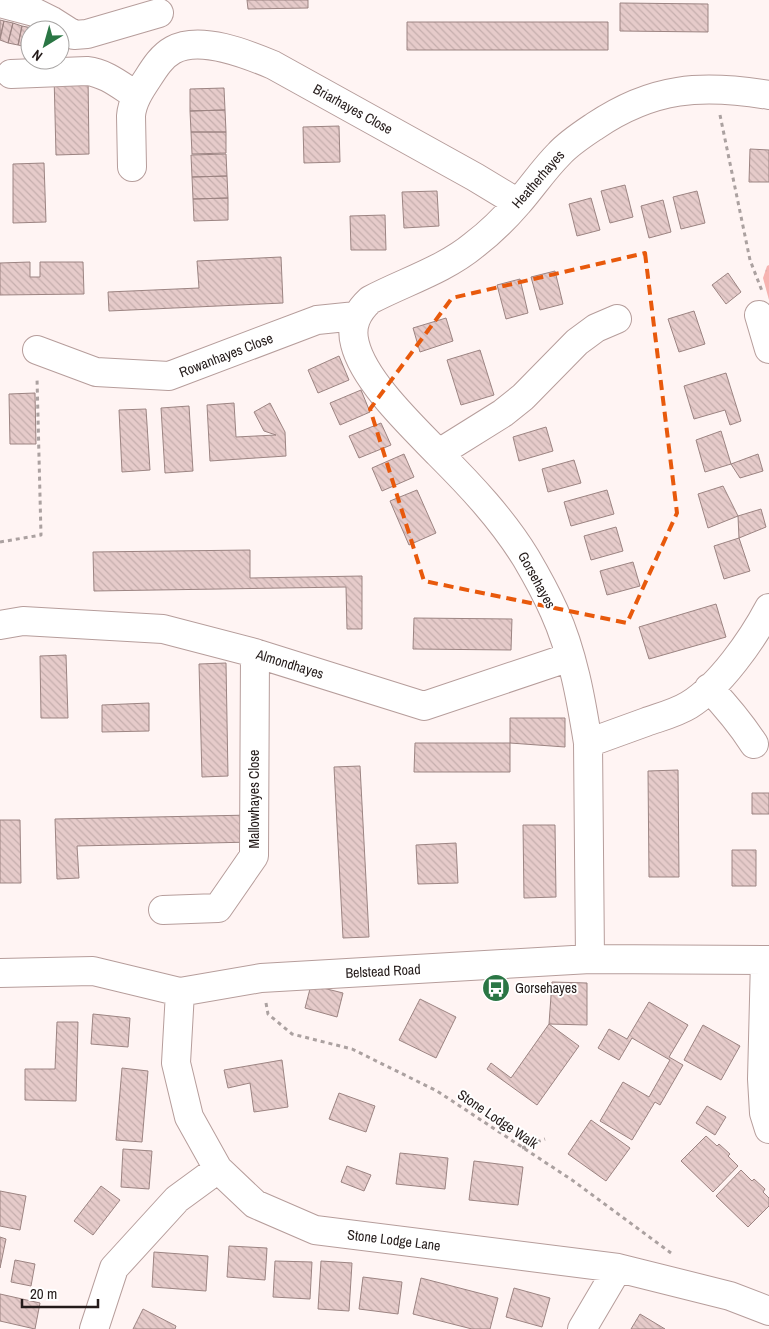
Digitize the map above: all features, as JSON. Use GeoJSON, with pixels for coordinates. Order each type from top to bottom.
{"type":"FeatureCollection","features":[{"type":"Feature","properties":{"kind":"street"},"geometry":{"type":"LineString","coordinates":[[0,4],[34,12],[74,35],[87,34],[156,6],[178,48],[166,54],[156,65],[137,96],[131,116],[132,167]]}},
{"type":"Feature","properties":{"kind":"street","name":"Briarhayes Close"},"geometry":{"type":"LineString","coordinates":[[178,48],[193,45],[214,46],[252,56],[273,65],[476,177],[518,204]]}},
{"type":"Feature","properties":{"kind":"street"},"geometry":{"type":"LineString","coordinates":[[11,74],[97,72],[137,96]]}},
{"type":"Feature","properties":{"kind":"street","name":"Heatherhayes"},"geometry":{"type":"LineString","coordinates":[[356,316],[370,300],[458,257],[473,246],[518,204],[560,152],[606,118],[643,100],[678,91],[724,89],[769,95]]}},
{"type":"Feature","properties":{"kind":"street"},"geometry":{"type":"LineString","coordinates":[[759,315],[769,349]]}},
{"type":"Feature","properties":{"kind":"street","name":"Rowanhayes Close"},"geometry":{"type":"LineString","coordinates":[[37,350],[96,372],[169,376],[317,320],[356,316]]}},
{"type":"Feature","properties":{"kind":"street","name":"Gorsehayes"},"geometry":{"type":"LineString","coordinates":[[356,316],[354,342],[366,368],[392,404],[480,496],[512,536],[555,612],[570,657],[581,702],[588,743],[590,960]]}},
{"type":"Feature","properties":{"kind":"street"},"geometry":{"type":"LineString","coordinates":[[439,453],[510,408],[523,398],[577,342],[596,328],[617,319]]}},
{"type":"Feature","properties":{"kind":"street"},"geometry":{"type":"LineString","coordinates":[[588,743],[691,704],[738,657],[769,608]]}},
{"type":"Feature","properties":{"kind":"street","name":"Almondhayes"},"geometry":{"type":"LineString","coordinates":[[0,625],[24,621],[163,629],[254,653],[424,706],[570,657]]}},
{"type":"Feature","properties":{"kind":"street","name":"Mallowhayes Close"},"geometry":{"type":"LineString","coordinates":[[163,910],[218,908],[254,856],[254,653]]}},
{"type":"Feature","properties":{"kind":"street"},"geometry":{"type":"LineString","coordinates":[[709,688],[727,706],[754,744]]}},
{"type":"Feature","properties":{"kind":"street","name":"Belstead Road"},"geometry":{"type":"LineString","coordinates":[[0,973],[93,971],[180,992],[261,978],[590,960],[767,960]]}},
{"type":"Feature","properties":{"kind":"street"},"geometry":{"type":"LineString","coordinates":[[767,960],[762,1079],[764,1113],[769,1129]]}},
{"type":"Feature","properties":{"kind":"street","name":"Stone Lodge Lane"},"geometry":{"type":"LineString","coordinates":[[180,992],[176,1063],[189,1117],[218,1169],[255,1204],[315,1230],[618,1268],[730,1296],[769,1311]]}},
{"type":"Feature","properties":{"kind":"street"},"geometry":{"type":"LineString","coordinates":[[94,1329],[114,1268],[176,1199],[218,1169]]}},
{"type":"Feature","properties":{"kind":"street"},"geometry":{"type":"LineString","coordinates":[[582,1329],[618,1268]]}},
{"type":"Feature","properties":{"kind":"path"},"geometry":{"type":"LineString","coordinates":[[724,89],[724,100],[718,106],[728,157],[750,260],[766,303],[759,315]]}},
{"type":"Feature","properties":{"kind":"path"},"geometry":{"type":"LineString","coordinates":[[0,542],[41,535],[37,350]]}},
{"type":"Feature","properties":{"kind":"path","name":"Stone Lodge Walk"},"geometry":{"type":"LineString","coordinates":[[261,978],[268,1014],[292,1034],[352,1049],[437,1091],[572,1180],[677,1258]]}},
{"type":"Feature","properties":{"kind":"path"},"geometry":{"type":"LineString","coordinates":[[522,1148],[545,1139]]}},
{"type":"Feature","properties":{"kind":"highlighted area"},"geometry":{"type":"Polygon","coordinates":[[[645,253],[677,513],[627,623],[424,581],[370,409],[452,298],[645,253]]]}},
{"type":"Feature","properties":{"kind":"green space"},"geometry":{"type":"Polygon","coordinates":[[[769,265],[769,300],[763,278],[769,265]]]}},
{"type":"Feature","properties":{"kind":"building"},"geometry":{"type":"Polygon","coordinates":[[[247,0],[308,0],[308,8],[248,9],[247,0]]]}},
{"type":"Feature","properties":{"kind":"building"},"geometry":{"type":"Polygon","coordinates":[[[620,3],[708,4],[708,32],[620,31],[620,3]]]}},
{"type":"Feature","properties":{"kind":"building"},"geometry":{"type":"Polygon","coordinates":[[[0,20],[4,21],[0,37],[0,20]]]}},
{"type":"Feature","properties":{"kind":"building"},"geometry":{"type":"Polygon","coordinates":[[[4,21],[13,23],[8,43],[0,40],[4,21]]]}},
{"type":"Feature","properties":{"kind":"building"},"geometry":{"type":"Polygon","coordinates":[[[407,22],[608,22],[608,50],[407,50],[407,22]]]}},
{"type":"Feature","properties":{"kind":"building"},"geometry":{"type":"Polygon","coordinates":[[[13,23],[20,25],[18,45],[8,43],[13,23]]]}},
{"type":"Feature","properties":{"kind":"building"},"geometry":{"type":"Polygon","coordinates":[[[54,75],[88,75],[89,154],[56,155],[54,75]]]}},
{"type":"Feature","properties":{"kind":"building"},"geometry":{"type":"Polygon","coordinates":[[[224,88],[225,110],[190,111],[190,89],[224,88]]]}},
{"type":"Feature","properties":{"kind":"building"},"geometry":{"type":"Polygon","coordinates":[[[225,110],[226,132],[191,132],[190,111],[225,110]]]}},
{"type":"Feature","properties":{"kind":"building"},"geometry":{"type":"Polygon","coordinates":[[[339,126],[340,162],[304,163],[303,127],[339,126]]]}},
{"type":"Feature","properties":{"kind":"building"},"geometry":{"type":"Polygon","coordinates":[[[191,132],[226,132],[226,153],[192,154],[191,132]]]}},
{"type":"Feature","properties":{"kind":"building"},"geometry":{"type":"Polygon","coordinates":[[[750,149],[769,150],[769,182],[749,182],[750,149]]]}},
{"type":"Feature","properties":{"kind":"building"},"geometry":{"type":"Polygon","coordinates":[[[226,154],[227,176],[192,177],[191,155],[226,154]]]}},
{"type":"Feature","properties":{"kind":"building"},"geometry":{"type":"Polygon","coordinates":[[[44,163],[46,222],[13,223],[13,164],[44,163]]]}},
{"type":"Feature","properties":{"kind":"building"},"geometry":{"type":"Polygon","coordinates":[[[227,176],[228,198],[193,199],[192,177],[227,176]]]}},
{"type":"Feature","properties":{"kind":"building"},"geometry":{"type":"Polygon","coordinates":[[[625,185],[633,217],[610,223],[601,191],[625,185]]]}},
{"type":"Feature","properties":{"kind":"building"},"geometry":{"type":"Polygon","coordinates":[[[437,191],[439,226],[404,228],[402,192],[437,191]]]}},
{"type":"Feature","properties":{"kind":"building"},"geometry":{"type":"Polygon","coordinates":[[[697,191],[705,223],[681,229],[673,197],[697,191]]]}},
{"type":"Feature","properties":{"kind":"building"},"geometry":{"type":"Polygon","coordinates":[[[228,198],[228,220],[194,221],[193,199],[228,198]]]}},
{"type":"Feature","properties":{"kind":"building"},"geometry":{"type":"Polygon","coordinates":[[[591,198],[600,230],[577,236],[569,204],[591,198]]]}},
{"type":"Feature","properties":{"kind":"building"},"geometry":{"type":"Polygon","coordinates":[[[663,200],[671,232],[649,238],[641,206],[663,200]]]}},
{"type":"Feature","properties":{"kind":"building"},"geometry":{"type":"Polygon","coordinates":[[[385,215],[386,250],[351,250],[350,216],[385,215]]]}},
{"type":"Feature","properties":{"kind":"building"},"geometry":{"type":"Polygon","coordinates":[[[281,257],[283,303],[109,311],[108,292],[199,288],[197,261],[281,257]]]}},
{"type":"Feature","properties":{"kind":"building"},"geometry":{"type":"Polygon","coordinates":[[[30,262],[30,277],[40,277],[40,262],[83,262],[84,294],[0,295],[0,263],[30,262]]]}},
{"type":"Feature","properties":{"kind":"building"},"geometry":{"type":"Polygon","coordinates":[[[555,271],[563,304],[540,310],[531,277],[555,271]]]}},
{"type":"Feature","properties":{"kind":"building"},"geometry":{"type":"Polygon","coordinates":[[[728,273],[741,292],[726,304],[712,285],[728,273]]]}},
{"type":"Feature","properties":{"kind":"building"},"geometry":{"type":"Polygon","coordinates":[[[520,279],[528,313],[506,319],[497,285],[520,279]]]}},
{"type":"Feature","properties":{"kind":"building"},"geometry":{"type":"Polygon","coordinates":[[[694,311],[705,344],[679,352],[668,319],[694,311]]]}},
{"type":"Feature","properties":{"kind":"building"},"geometry":{"type":"Polygon","coordinates":[[[446,318],[453,341],[420,352],[413,328],[446,318]]]}},
{"type":"Feature","properties":{"kind":"building"},"geometry":{"type":"Polygon","coordinates":[[[480,350],[494,395],[461,405],[447,360],[480,350]]]}},
{"type":"Feature","properties":{"kind":"building"},"geometry":{"type":"Polygon","coordinates":[[[339,356],[349,380],[318,393],[308,370],[339,356]]]}},
{"type":"Feature","properties":{"kind":"building"},"geometry":{"type":"Polygon","coordinates":[[[726,373],[741,421],[730,425],[725,410],[694,419],[684,386],[726,373]]]}},
{"type":"Feature","properties":{"kind":"building"},"geometry":{"type":"Polygon","coordinates":[[[361,390],[370,412],[340,425],[330,403],[361,390]]]}},
{"type":"Feature","properties":{"kind":"building"},"geometry":{"type":"Polygon","coordinates":[[[35,393],[36,444],[10,444],[9,394],[35,393]]]}},
{"type":"Feature","properties":{"kind":"building"},"geometry":{"type":"Polygon","coordinates":[[[234,403],[236,437],[276,435],[264,431],[254,412],[270,403],[285,432],[286,456],[210,461],[207,405],[234,403]]]}},
{"type":"Feature","properties":{"kind":"building"},"geometry":{"type":"Polygon","coordinates":[[[189,406],[193,471],[165,473],[161,408],[189,406]]]}},
{"type":"Feature","properties":{"kind":"building"},"geometry":{"type":"Polygon","coordinates":[[[146,409],[150,470],[122,472],[119,410],[146,409]]]}},
{"type":"Feature","properties":{"kind":"building"},"geometry":{"type":"Polygon","coordinates":[[[381,423],[391,445],[359,458],[349,436],[381,423]]]}},
{"type":"Feature","properties":{"kind":"building"},"geometry":{"type":"Polygon","coordinates":[[[546,427],[553,451],[519,461],[513,437],[546,427]]]}},
{"type":"Feature","properties":{"kind":"building"},"geometry":{"type":"Polygon","coordinates":[[[721,431],[731,464],[705,472],[696,440],[721,431]]]}},
{"type":"Feature","properties":{"kind":"building"},"geometry":{"type":"Polygon","coordinates":[[[404,454],[414,477],[382,491],[372,468],[404,454]]]}},
{"type":"Feature","properties":{"kind":"building"},"geometry":{"type":"Polygon","coordinates":[[[758,454],[763,471],[740,478],[731,464],[758,454]]]}},
{"type":"Feature","properties":{"kind":"building"},"geometry":{"type":"Polygon","coordinates":[[[574,460],[581,483],[548,492],[542,469],[574,460]]]}},
{"type":"Feature","properties":{"kind":"building"},"geometry":{"type":"Polygon","coordinates":[[[723,486],[738,516],[708,528],[698,494],[723,486]]]}},
{"type":"Feature","properties":{"kind":"building"},"geometry":{"type":"Polygon","coordinates":[[[417,490],[436,533],[409,545],[390,501],[417,490]]]}},
{"type":"Feature","properties":{"kind":"building"},"geometry":{"type":"Polygon","coordinates":[[[607,490],[614,514],[571,526],[564,502],[607,490]]]}},
{"type":"Feature","properties":{"kind":"building"},"geometry":{"type":"Polygon","coordinates":[[[761,509],[766,527],[739,538],[738,516],[761,509]]]}},
{"type":"Feature","properties":{"kind":"building"},"geometry":{"type":"Polygon","coordinates":[[[616,527],[623,551],[591,560],[584,536],[616,527]]]}},
{"type":"Feature","properties":{"kind":"building"},"geometry":{"type":"Polygon","coordinates":[[[739,538],[750,571],[724,579],[714,546],[739,538]]]}},
{"type":"Feature","properties":{"kind":"building"},"geometry":{"type":"Polygon","coordinates":[[[250,550],[250,578],[362,576],[362,629],[347,629],[346,587],[94,591],[93,552],[250,550]]]}},
{"type":"Feature","properties":{"kind":"building"},"geometry":{"type":"Polygon","coordinates":[[[633,562],[640,586],[607,595],[600,571],[633,562]]]}},
{"type":"Feature","properties":{"kind":"building"},"geometry":{"type":"Polygon","coordinates":[[[716,604],[726,637],[649,659],[639,627],[716,604]]]}},
{"type":"Feature","properties":{"kind":"building"},"geometry":{"type":"Polygon","coordinates":[[[414,618],[512,619],[511,650],[413,649],[414,618]]]}},
{"type":"Feature","properties":{"kind":"building"},"geometry":{"type":"Polygon","coordinates":[[[66,655],[68,718],[41,718],[40,656],[66,655]]]}},
{"type":"Feature","properties":{"kind":"building"},"geometry":{"type":"Polygon","coordinates":[[[226,663],[228,776],[202,777],[199,664],[226,663]]]}},
{"type":"Feature","properties":{"kind":"building"},"geometry":{"type":"Polygon","coordinates":[[[149,703],[149,731],[102,732],[102,705],[149,703]]]}},
{"type":"Feature","properties":{"kind":"building"},"geometry":{"type":"Polygon","coordinates":[[[510,718],[565,718],[565,747],[510,743],[510,718]]]}},
{"type":"Feature","properties":{"kind":"building"},"geometry":{"type":"Polygon","coordinates":[[[415,743],[510,743],[510,772],[414,772],[415,743]]]}},
{"type":"Feature","properties":{"kind":"building"},"geometry":{"type":"Polygon","coordinates":[[[360,766],[369,937],[343,938],[334,767],[360,766]]]}},
{"type":"Feature","properties":{"kind":"building"},"geometry":{"type":"Polygon","coordinates":[[[678,770],[679,877],[649,877],[648,771],[678,770]]]}},
{"type":"Feature","properties":{"kind":"building"},"geometry":{"type":"Polygon","coordinates":[[[752,793],[769,793],[769,814],[752,814],[752,793]]]}},
{"type":"Feature","properties":{"kind":"building"},"geometry":{"type":"Polygon","coordinates":[[[252,815],[252,842],[77,846],[79,878],[57,879],[55,819],[252,815]]]}},
{"type":"Feature","properties":{"kind":"building"},"geometry":{"type":"Polygon","coordinates":[[[0,820],[20,820],[21,883],[0,883],[0,820]]]}},
{"type":"Feature","properties":{"kind":"building"},"geometry":{"type":"Polygon","coordinates":[[[523,825],[555,825],[556,897],[524,898],[523,825]]]}},
{"type":"Feature","properties":{"kind":"building"},"geometry":{"type":"Polygon","coordinates":[[[456,843],[458,883],[418,884],[416,845],[456,843]]]}},
{"type":"Feature","properties":{"kind":"building"},"geometry":{"type":"Polygon","coordinates":[[[732,850],[756,850],[756,886],[732,886],[732,850]]]}},
{"type":"Feature","properties":{"kind":"building"},"geometry":{"type":"Polygon","coordinates":[[[552,982],[587,983],[587,1025],[549,1024],[552,982]]]}},
{"type":"Feature","properties":{"kind":"building"},"geometry":{"type":"Polygon","coordinates":[[[311,985],[343,993],[337,1017],[305,1008],[311,985]]]}},
{"type":"Feature","properties":{"kind":"building"},"geometry":{"type":"Polygon","coordinates":[[[420,999],[456,1017],[436,1058],[399,1040],[420,999]]]}},
{"type":"Feature","properties":{"kind":"building"},"geometry":{"type":"Polygon","coordinates":[[[649,1002],[688,1025],[669,1057],[683,1065],[660,1105],[655,1102],[632,1140],[600,1121],[623,1082],[649,1097],[670,1060],[632,1038],[619,1060],[598,1048],[609,1029],[627,1039],[649,1002]]]}},
{"type":"Feature","properties":{"kind":"building"},"geometry":{"type":"Polygon","coordinates":[[[93,1014],[130,1018],[128,1047],[91,1044],[93,1014]]]}},
{"type":"Feature","properties":{"kind":"building"},"geometry":{"type":"Polygon","coordinates":[[[57,1022],[78,1022],[76,1101],[25,1100],[25,1069],[55,1069],[57,1022]]]}},
{"type":"Feature","properties":{"kind":"building"},"geometry":{"type":"Polygon","coordinates":[[[549,1024],[579,1046],[537,1105],[487,1069],[491,1063],[511,1078],[549,1024]]]}},
{"type":"Feature","properties":{"kind":"building"},"geometry":{"type":"Polygon","coordinates":[[[703,1025],[740,1046],[721,1080],[684,1060],[703,1025]]]}},
{"type":"Feature","properties":{"kind":"building"},"geometry":{"type":"Polygon","coordinates":[[[282,1060],[288,1107],[254,1112],[250,1083],[228,1088],[224,1070],[282,1060]]]}},
{"type":"Feature","properties":{"kind":"building"},"geometry":{"type":"Polygon","coordinates":[[[122,1068],[148,1071],[142,1142],[116,1140],[122,1068]]]}},
{"type":"Feature","properties":{"kind":"building"},"geometry":{"type":"Polygon","coordinates":[[[339,1093],[375,1106],[366,1132],[329,1119],[339,1093]]]}},
{"type":"Feature","properties":{"kind":"building"},"geometry":{"type":"Polygon","coordinates":[[[707,1106],[726,1117],[715,1135],[696,1123],[707,1106]]]}},
{"type":"Feature","properties":{"kind":"building"},"geometry":{"type":"Polygon","coordinates":[[[591,1120],[630,1148],[606,1181],[568,1154],[591,1120]]]}},
{"type":"Feature","properties":{"kind":"building"},"geometry":{"type":"Polygon","coordinates":[[[706,1136],[730,1154],[728,1156],[738,1166],[713,1192],[681,1161],[706,1136]]]}},
{"type":"Feature","properties":{"kind":"building"},"geometry":{"type":"Polygon","coordinates":[[[123,1149],[152,1151],[149,1189],[121,1187],[123,1149]]]}},
{"type":"Feature","properties":{"kind":"building"},"geometry":{"type":"Polygon","coordinates":[[[400,1153],[448,1158],[445,1189],[396,1184],[400,1153]]]}},
{"type":"Feature","properties":{"kind":"building"},"geometry":{"type":"Polygon","coordinates":[[[474,1161],[523,1167],[518,1205],[469,1200],[474,1161]]]}},
{"type":"Feature","properties":{"kind":"building"},"geometry":{"type":"Polygon","coordinates":[[[347,1166],[371,1175],[364,1191],[341,1182],[347,1166]]]}},
{"type":"Feature","properties":{"kind":"building"},"geometry":{"type":"Polygon","coordinates":[[[741,1170],[752,1181],[754,1179],[765,1189],[763,1192],[769,1198],[769,1206],[748,1227],[716,1196],[741,1170]]]}},
{"type":"Feature","properties":{"kind":"building"},"geometry":{"type":"Polygon","coordinates":[[[101,1186],[120,1200],[93,1235],[74,1221],[101,1186]]]}},
{"type":"Feature","properties":{"kind":"building"},"geometry":{"type":"Polygon","coordinates":[[[0,1191],[26,1196],[20,1230],[0,1226],[0,1191]]]}},
{"type":"Feature","properties":{"kind":"building"},"geometry":{"type":"Polygon","coordinates":[[[0,1237],[6,1239],[0,1268],[0,1237]]]}},
{"type":"Feature","properties":{"kind":"building"},"geometry":{"type":"Polygon","coordinates":[[[229,1246],[267,1248],[265,1280],[227,1277],[229,1246]]]}},
{"type":"Feature","properties":{"kind":"building"},"geometry":{"type":"Polygon","coordinates":[[[154,1252],[208,1256],[206,1291],[152,1287],[154,1252]]]}},
{"type":"Feature","properties":{"kind":"building"},"geometry":{"type":"Polygon","coordinates":[[[15,1260],[35,1264],[31,1286],[11,1282],[15,1260]]]}},
{"type":"Feature","properties":{"kind":"building"},"geometry":{"type":"Polygon","coordinates":[[[275,1261],[312,1262],[310,1299],[273,1297],[275,1261]]]}},
{"type":"Feature","properties":{"kind":"building"},"geometry":{"type":"Polygon","coordinates":[[[321,1261],[352,1263],[349,1311],[318,1309],[321,1261]]]}},
{"type":"Feature","properties":{"kind":"building"},"geometry":{"type":"Polygon","coordinates":[[[363,1277],[402,1282],[398,1314],[359,1309],[363,1277]]]}},
{"type":"Feature","properties":{"kind":"building"},"geometry":{"type":"Polygon","coordinates":[[[421,1278],[498,1298],[490,1329],[472,1329],[413,1314],[421,1278]]]}},
{"type":"Feature","properties":{"kind":"building"},"geometry":{"type":"Polygon","coordinates":[[[514,1288],[550,1298],[542,1327],[506,1317],[514,1288]]]}},
{"type":"Feature","properties":{"kind":"building"},"geometry":{"type":"Polygon","coordinates":[[[0,1294],[40,1303],[35,1329],[0,1321],[0,1294]]]}},
{"type":"Feature","properties":{"kind":"building"},"geometry":{"type":"Polygon","coordinates":[[[143,1309],[176,1326],[175,1329],[133,1329],[143,1309]]]}},
{"type":"Feature","properties":{"kind":"building"},"geometry":{"type":"Polygon","coordinates":[[[640,1314],[665,1329],[631,1329],[640,1314]]]}},
{"type":"Feature","properties":{"kind":"place","name":"Gorsehayes"},"geometry":{"type":"Point","coordinates":[496,988]}}]}
